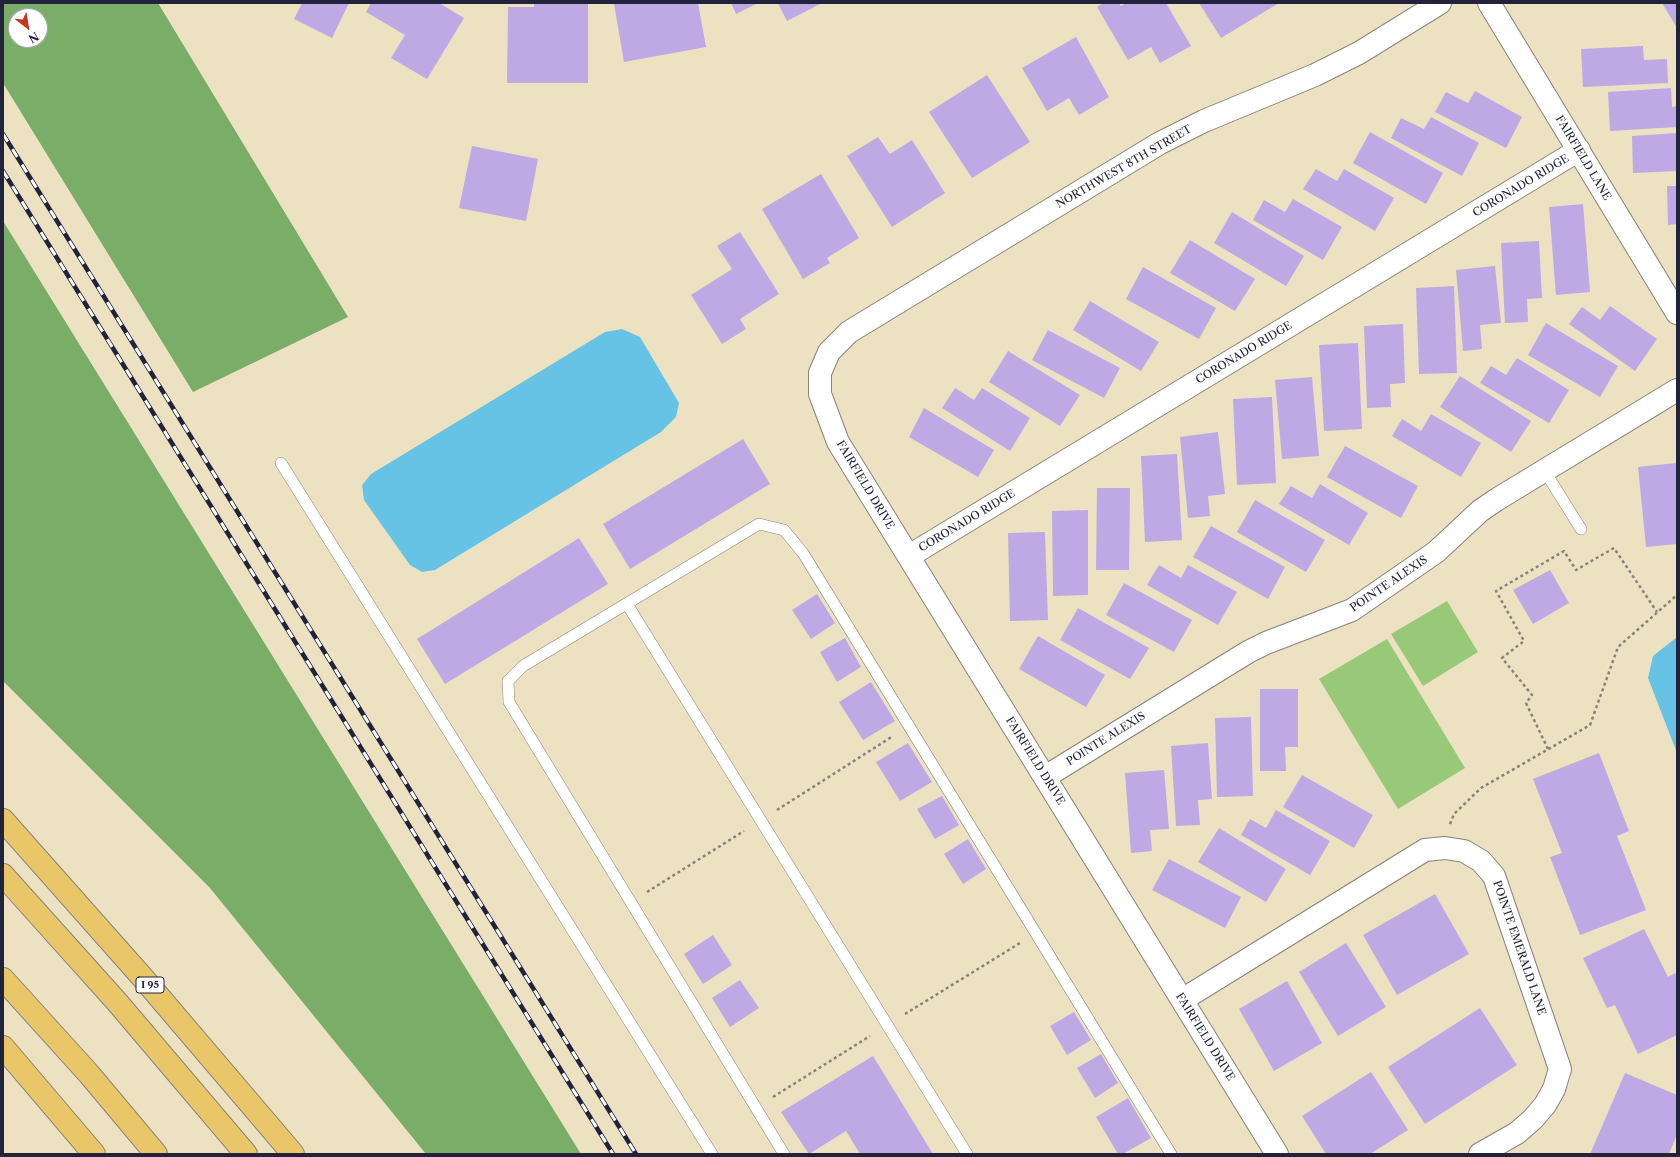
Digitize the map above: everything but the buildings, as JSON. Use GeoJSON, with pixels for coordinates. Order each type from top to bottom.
{"type":"FeatureCollection","features":[{"type":"Feature","properties":{"kind":"highway","name":"I 95"},"geometry":{"type":"LineString","coordinates":[[3,820],[138,972],[292,1154]]}},
{"type":"Feature","properties":{"kind":"highway"},"geometry":{"type":"LineString","coordinates":[[3,875],[117,1002],[246,1154]]}},
{"type":"Feature","properties":{"kind":"highway"},"geometry":{"type":"LineString","coordinates":[[3,979],[89,1074],[156,1154]]}},
{"type":"Feature","properties":{"kind":"highway"},"geometry":{"type":"LineString","coordinates":[[3,1047],[94,1154]]}},
{"type":"Feature","properties":{"kind":"street","name":"NORTHWEST 8TH STREET"},"geometry":{"type":"LineString","coordinates":[[825,360],[829,352],[849,332],[1160,144],[1204,121],[1316,75],[1358,53],[1440,3]]}},
{"type":"Feature","properties":{"kind":"street","name":"FAIRFIELD LANE"},"geometry":{"type":"LineString","coordinates":[[1490,3],[1677,313]]}},
{"type":"Feature","properties":{"kind":"street","name":"CORONADO RIDGE"},"geometry":{"type":"LineString","coordinates":[[909,556],[1579,150]]}},
{"type":"Feature","properties":{"kind":"street","name":"FAIRFIELD DRIVE"},"geometry":{"type":"LineString","coordinates":[[825,360],[820,373],[820,394],[838,442],[1277,1154]]}},
{"type":"Feature","properties":{"kind":"street","name":"POINTE ALEXIS"},"geometry":{"type":"LineString","coordinates":[[1045,777],[1266,642],[1352,610],[1436,552],[1480,511],[1496,500],[1677,390]]}},
{"type":"Feature","properties":{"kind":"street","name":"POINTE EMERALD LANE"},"geometry":{"type":"LineString","coordinates":[[1182,1000],[1425,850],[1439,848],[1464,851],[1481,861],[1494,876],[1560,1069],[1554,1089],[1545,1105],[1533,1119],[1517,1133],[1480,1154]]}},
{"type":"Feature","properties":{"kind":"lane"},"geometry":{"type":"LineString","coordinates":[[281,463],[712,1154]]}},
{"type":"Feature","properties":{"kind":"lane"},"geometry":{"type":"LineString","coordinates":[[1544,470],[1581,529]]}},
{"type":"Feature","properties":{"kind":"lane"},"geometry":{"type":"LineString","coordinates":[[784,1154],[509,702],[508,681],[523,666],[759,524],[784,530],[807,560],[1171,1154]]}},
{"type":"Feature","properties":{"kind":"lane"},"geometry":{"type":"LineString","coordinates":[[627,604],[967,1154]]}},
{"type":"Feature","properties":{"kind":"path"},"geometry":{"type":"LineString","coordinates":[[1548,749],[1526,703],[1532,695],[1502,658],[1524,641],[1496,591],[1564,551],[1576,570],[1614,548],[1657,612]]}},
{"type":"Feature","properties":{"kind":"path"},"geometry":{"type":"LineString","coordinates":[[1439,848],[1454,814],[1480,788],[1590,725],[1618,647],[1677,595]]}},
{"type":"Feature","properties":{"kind":"green space"},"geometry":{"type":"Polygon","coordinates":[[[3,3],[158,3],[348,317],[193,392],[3,83],[3,3]]]}},
{"type":"Feature","properties":{"kind":"green space"},"geometry":{"type":"Polygon","coordinates":[[[3,221],[581,1154],[426,1154],[210,888],[3,681],[3,221]]]}},
{"type":"Feature","properties":{"kind":"green space"},"geometry":{"type":"Polygon","coordinates":[[[1447,601],[1478,652],[1423,686],[1391,634],[1447,601]]]}},
{"type":"Feature","properties":{"kind":"green space"},"geometry":{"type":"Polygon","coordinates":[[[1387,639],[1465,768],[1398,809],[1319,679],[1387,639]]]}},
{"type":"Feature","properties":{"kind":"water"},"geometry":{"type":"Polygon","coordinates":[[[622,329],[640,337],[679,403],[676,417],[661,432],[435,570],[422,572],[410,565],[364,500],[362,485],[371,474],[605,332],[622,329]]]}},
{"type":"Feature","properties":{"kind":"water"},"geometry":{"type":"Polygon","coordinates":[[[1677,637],[1677,753],[1648,678],[1653,656],[1677,637]]]}},
{"type":"Feature","properties":{"kind":"railway"},"geometry":{"type":"LineString","coordinates":[[3,134],[636,1154]]}},
{"type":"Feature","properties":{"kind":"railway"},"geometry":{"type":"LineString","coordinates":[[3,171],[613,1154]]}}]}
